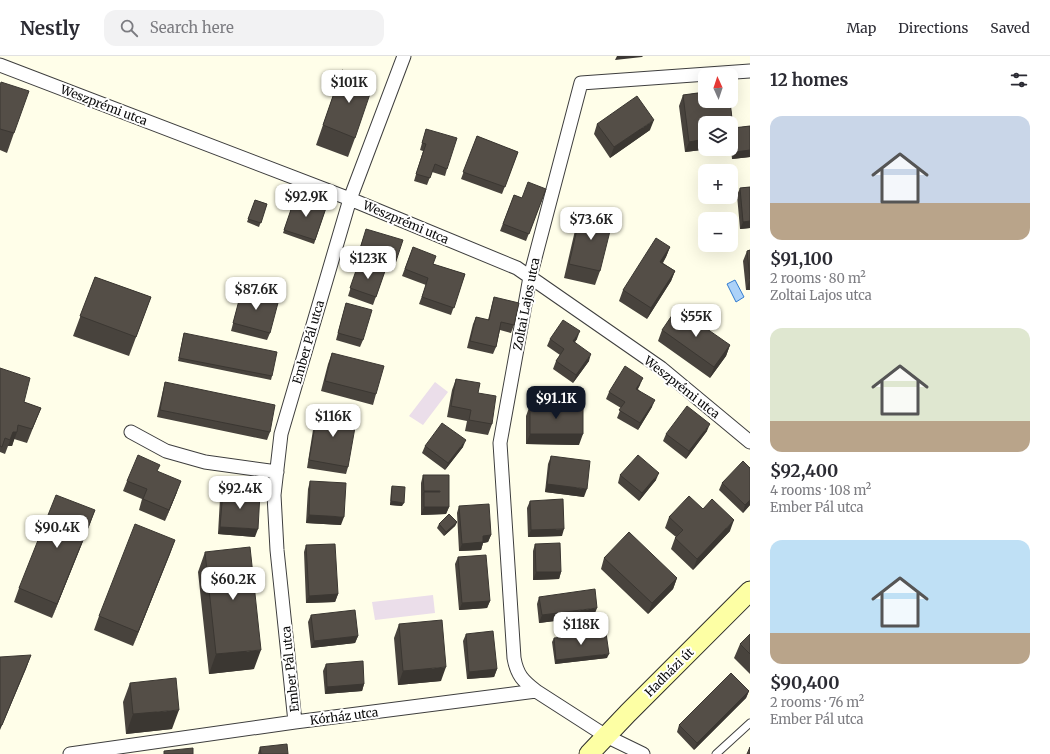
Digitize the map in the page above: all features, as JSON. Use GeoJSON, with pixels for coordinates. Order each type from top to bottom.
{"type":"FeatureCollection","features":[{"type":"Feature","properties":{"kind":"street","name":"Ember Pál utca"},"geometry":{"type":"LineString","coordinates":[[295,722],[277,550],[274,495],[281,434],[350,199],[404,56]]}},
{"type":"Feature","properties":{"kind":"street","name":"Weszprémi utca"},"geometry":{"type":"LineString","coordinates":[[0,65],[350,199],[517,268],[661,368],[750,442]]}},
{"type":"Feature","properties":{"kind":"street","name":"Zoltai Lajos utca"},"geometry":{"type":"LineString","coordinates":[[536,691],[520,676],[516,668],[514,658],[500,443],[530,277],[581,82],[750,70]]}},
{"type":"Feature","properties":{"kind":"street"},"geometry":{"type":"LineString","coordinates":[[132,432],[166,451],[205,462],[277,472]]}},
{"type":"Feature","properties":{"kind":"street","name":"Hadházi út"},"geometry":{"type":"LineString","coordinates":[[589,754],[750,591]]}},
{"type":"Feature","properties":{"kind":"street"},"geometry":{"type":"LineString","coordinates":[[536,691],[606,736],[643,754]]}},
{"type":"Feature","properties":{"kind":"street","name":"Kórház utca"},"geometry":{"type":"LineString","coordinates":[[70,754],[295,722],[536,691]]}},
{"type":"Feature","properties":{"kind":"lane"},"geometry":{"type":"LineString","coordinates":[[716,754],[750,723]]}},
{"type":"Feature","properties":{"kind":"shaded area"},"geometry":{"type":"Polygon","coordinates":[[[435,382],[448,392],[423,425],[409,416],[435,382]]]}},
{"type":"Feature","properties":{"kind":"shaded area"},"geometry":{"type":"Polygon","coordinates":[[[433,595],[435,613],[375,620],[372,602],[433,595]]]}},
{"type":"Feature","properties":{"kind":"water"},"geometry":{"type":"Polygon","coordinates":[[[735,280],[744,297],[736,302],[727,284],[735,280]]]}},
{"type":"Feature","properties":{"kind":"building"},"geometry":{"type":"Polygon","coordinates":[[[342,70],[374,82],[355,138],[323,125],[342,70]]]}},
{"type":"Feature","properties":{"kind":"building"},"geometry":{"type":"Polygon","coordinates":[[[1,82],[29,91],[14,133],[0,129],[1,82]]]}},
{"type":"Feature","properties":{"kind":"building"},"geometry":{"type":"Polygon","coordinates":[[[698,93],[698,108],[731,108],[732,116],[698,116],[698,140],[689,142],[683,95],[698,93]]]}},
{"type":"Feature","properties":{"kind":"building"},"geometry":{"type":"Polygon","coordinates":[[[637,96],[654,120],[614,147],[597,124],[637,96]]]}},
{"type":"Feature","properties":{"kind":"building"},"geometry":{"type":"Polygon","coordinates":[[[750,126],[750,150],[738,152],[738,127],[750,126]]]}},
{"type":"Feature","properties":{"kind":"building"},"geometry":{"type":"Polygon","coordinates":[[[426,129],[457,138],[447,169],[435,164],[430,178],[416,174],[426,144],[422,143],[426,129]]]}},
{"type":"Feature","properties":{"kind":"building"},"geometry":{"type":"Polygon","coordinates":[[[477,136],[518,152],[505,187],[463,172],[477,136]]]}},
{"type":"Feature","properties":{"kind":"building"},"geometry":{"type":"Polygon","coordinates":[[[528,182],[546,189],[529,234],[503,224],[514,195],[522,198],[528,182]]]}},
{"type":"Feature","properties":{"kind":"building"},"geometry":{"type":"Polygon","coordinates":[[[750,187],[750,221],[743,222],[740,188],[750,187]]]}},
{"type":"Feature","properties":{"kind":"building"},"geometry":{"type":"Polygon","coordinates":[[[296,195],[327,205],[315,240],[284,230],[296,195]]]}},
{"type":"Feature","properties":{"kind":"building"},"geometry":{"type":"Polygon","coordinates":[[[255,200],[267,204],[261,223],[248,219],[255,200]]]}},
{"type":"Feature","properties":{"kind":"building"},"geometry":{"type":"Polygon","coordinates":[[[581,212],[613,219],[600,271],[569,264],[581,212]]]}},
{"type":"Feature","properties":{"kind":"building"},"geometry":{"type":"Polygon","coordinates":[[[366,229],[403,240],[395,264],[359,252],[366,229]]]}},
{"type":"Feature","properties":{"kind":"building"},"geometry":{"type":"Polygon","coordinates":[[[656,238],[670,247],[660,262],[675,271],[651,308],[623,290],[656,238]]]}},
{"type":"Feature","properties":{"kind":"building"},"geometry":{"type":"Polygon","coordinates":[[[413,247],[436,256],[433,264],[465,274],[454,308],[422,297],[428,278],[405,269],[413,247]]]}},
{"type":"Feature","properties":{"kind":"building"},"geometry":{"type":"Polygon","coordinates":[[[750,250],[750,279],[747,251],[750,250]]]}},
{"type":"Feature","properties":{"kind":"building"},"geometry":{"type":"Polygon","coordinates":[[[359,262],[385,271],[376,297],[350,288],[359,262]]]}},
{"type":"Feature","properties":{"kind":"building"},"geometry":{"type":"Polygon","coordinates":[[[95,277],[151,297],[136,337],[80,316],[95,277]]]}},
{"type":"Feature","properties":{"kind":"building"},"geometry":{"type":"Polygon","coordinates":[[[242,289],[279,299],[270,333],[233,323],[242,289]]]}},
{"type":"Feature","properties":{"kind":"building"},"geometry":{"type":"Polygon","coordinates":[[[494,297],[519,303],[514,325],[501,322],[496,347],[470,341],[476,317],[489,320],[494,297]]]}},
{"type":"Feature","properties":{"kind":"building"},"geometry":{"type":"Polygon","coordinates":[[[346,303],[372,310],[363,340],[338,333],[346,303]]]}},
{"type":"Feature","properties":{"kind":"building"},"geometry":{"type":"Polygon","coordinates":[[[677,308],[730,345],[714,367],[662,330],[677,308]]]}},
{"type":"Feature","properties":{"kind":"building"},"geometry":{"type":"Polygon","coordinates":[[[563,320],[580,331],[573,341],[591,354],[576,375],[556,361],[564,349],[550,339],[563,320]]]}},
{"type":"Feature","properties":{"kind":"building"},"geometry":{"type":"Polygon","coordinates":[[[184,333],[277,352],[272,376],[179,358],[184,333]]]}},
{"type":"Feature","properties":{"kind":"building"},"geometry":{"type":"Polygon","coordinates":[[[332,353],[384,366],[376,394],[325,381],[332,353]]]}},
{"type":"Feature","properties":{"kind":"building"},"geometry":{"type":"Polygon","coordinates":[[[625,366],[643,378],[636,389],[655,400],[640,423],[619,410],[625,402],[609,392],[625,366]]]}},
{"type":"Feature","properties":{"kind":"building"},"geometry":{"type":"Polygon","coordinates":[[[0,368],[30,378],[24,402],[41,408],[32,429],[18,425],[17,432],[13,432],[10,440],[5,438],[2,447],[0,446],[0,368]]]}},
{"type":"Feature","properties":{"kind":"building"},"geometry":{"type":"Polygon","coordinates":[[[456,379],[480,383],[478,393],[496,396],[492,424],[469,420],[471,410],[451,406],[456,379]]]}},
{"type":"Feature","properties":{"kind":"building"},"geometry":{"type":"Polygon","coordinates":[[[165,382],[275,405],[270,432],[160,410],[165,382]]]}},
{"type":"Feature","properties":{"kind":"building"},"geometry":{"type":"Polygon","coordinates":[[[530,405],[583,405],[583,434],[530,434],[530,405]]]}},
{"type":"Feature","properties":{"kind":"building"},"geometry":{"type":"Polygon","coordinates":[[[687,406],[710,424],[689,451],[666,434],[687,406]]]}},
{"type":"Feature","properties":{"kind":"building"},"geometry":{"type":"Polygon","coordinates":[[[318,409],[357,416],[348,467],[309,460],[318,409]]]}},
{"type":"Feature","properties":{"kind":"building"},"geometry":{"type":"Polygon","coordinates":[[[442,423],[466,440],[448,463],[425,446],[442,423]]]}},
{"type":"Feature","properties":{"kind":"building"},"geometry":{"type":"Polygon","coordinates":[[[138,455],[160,465],[157,471],[181,481],[169,510],[143,499],[147,489],[127,481],[138,455]]]}},
{"type":"Feature","properties":{"kind":"building"},"geometry":{"type":"Polygon","coordinates":[[[638,455],[659,473],[642,493],[620,475],[638,455]]]}},
{"type":"Feature","properties":{"kind":"building"},"geometry":{"type":"Polygon","coordinates":[[[551,456],[590,461],[587,489],[547,484],[551,456]]]}},
{"type":"Feature","properties":{"kind":"building"},"geometry":{"type":"Polygon","coordinates":[[[743,461],[750,468],[750,500],[745,505],[722,483],[743,461]]]}},
{"type":"Feature","properties":{"kind":"building"},"geometry":{"type":"Polygon","coordinates":[[[423,475],[449,475],[449,507],[424,507],[424,492],[440,491],[424,491],[423,475]]]}},
{"type":"Feature","properties":{"kind":"building"},"geometry":{"type":"Polygon","coordinates":[[[310,481],[346,483],[344,517],[309,515],[310,481]]]}},
{"type":"Feature","properties":{"kind":"building"},"geometry":{"type":"Polygon","coordinates":[[[392,486],[405,487],[404,503],[391,501],[392,486]]]}},
{"type":"Feature","properties":{"kind":"building"},"geometry":{"type":"Polygon","coordinates":[[[223,491],[260,493],[258,529],[220,527],[223,491]]]}},
{"type":"Feature","properties":{"kind":"building"},"geometry":{"type":"Polygon","coordinates":[[[56,495],[95,510],[57,604],[19,588],[56,495]]]}},
{"type":"Feature","properties":{"kind":"building"},"geometry":{"type":"Polygon","coordinates":[[[689,496],[703,509],[712,499],[734,520],[697,559],[675,538],[683,530],[669,517],[689,496]]]}},
{"type":"Feature","properties":{"kind":"building"},"geometry":{"type":"Polygon","coordinates":[[[563,499],[564,529],[531,530],[530,501],[563,499]]]}},
{"type":"Feature","properties":{"kind":"building"},"geometry":{"type":"Polygon","coordinates":[[[489,504],[491,535],[483,536],[483,542],[462,544],[459,506],[489,504]]]}},
{"type":"Feature","properties":{"kind":"building"},"geometry":{"type":"Polygon","coordinates":[[[449,514],[457,522],[446,532],[439,524],[449,514]]]}},
{"type":"Feature","properties":{"kind":"building"},"geometry":{"type":"Polygon","coordinates":[[[135,524],[175,540],[138,632],[99,616],[135,524]]]}},
{"type":"Feature","properties":{"kind":"building"},"geometry":{"type":"Polygon","coordinates":[[[629,532],[677,578],[652,603],[604,558],[629,532]]]}},
{"type":"Feature","properties":{"kind":"building"},"geometry":{"type":"Polygon","coordinates":[[[560,543],[561,572],[536,572],[535,544],[560,543]]]}},
{"type":"Feature","properties":{"kind":"building"},"geometry":{"type":"Polygon","coordinates":[[[335,544],[338,594],[309,596],[306,545],[335,544]]]}},
{"type":"Feature","properties":{"kind":"building"},"geometry":{"type":"Polygon","coordinates":[[[250,547],[261,650],[216,654],[205,552],[250,547]]]}},
{"type":"Feature","properties":{"kind":"building"},"geometry":{"type":"Polygon","coordinates":[[[486,555],[490,601],[462,603],[458,557],[486,555]]]}},
{"type":"Feature","properties":{"kind":"building"},"geometry":{"type":"Polygon","coordinates":[[[595,589],[597,608],[542,615],[539,597],[595,589]]]}},
{"type":"Feature","properties":{"kind":"building"},"geometry":{"type":"Polygon","coordinates":[[[355,610],[358,636],[314,641],[311,615],[355,610]]]}},
{"type":"Feature","properties":{"kind":"building"},"geometry":{"type":"Polygon","coordinates":[[[442,620],[446,667],[403,671],[399,624],[442,620]]]}},
{"type":"Feature","properties":{"kind":"building"},"geometry":{"type":"Polygon","coordinates":[[[493,631],[497,669],[469,672],[466,634],[493,631]]]}},
{"type":"Feature","properties":{"kind":"building"},"geometry":{"type":"Polygon","coordinates":[[[606,633],[609,654],[556,660],[554,638],[606,633]]]}},
{"type":"Feature","properties":{"kind":"building"},"geometry":{"type":"Polygon","coordinates":[[[750,634],[750,654],[740,644],[750,634]]]}},
{"type":"Feature","properties":{"kind":"building"},"geometry":{"type":"Polygon","coordinates":[[[31,655],[2,725],[0,725],[0,657],[31,655]]]}},
{"type":"Feature","properties":{"kind":"building"},"geometry":{"type":"Polygon","coordinates":[[[363,661],[364,684],[327,687],[326,664],[363,661]]]}},
{"type":"Feature","properties":{"kind":"building"},"geometry":{"type":"Polygon","coordinates":[[[731,673],[749,691],[697,743],[679,725],[731,673]]]}},
{"type":"Feature","properties":{"kind":"building"},"geometry":{"type":"Polygon","coordinates":[[[176,678],[179,710],[133,714],[130,683],[176,678]]]}},
{"type":"Feature","properties":{"kind":"building"},"geometry":{"type":"Polygon","coordinates":[[[287,744],[288,754],[261,754],[260,747],[287,744]]]}},
{"type":"Feature","properties":{"kind":"building"},"geometry":{"type":"Polygon","coordinates":[[[750,747],[750,754],[747,754],[750,747]]]}},
{"type":"Feature","properties":{"kind":"building"},"geometry":{"type":"Polygon","coordinates":[[[193,748],[193,754],[164,754],[164,751],[193,748]]]}}]}
